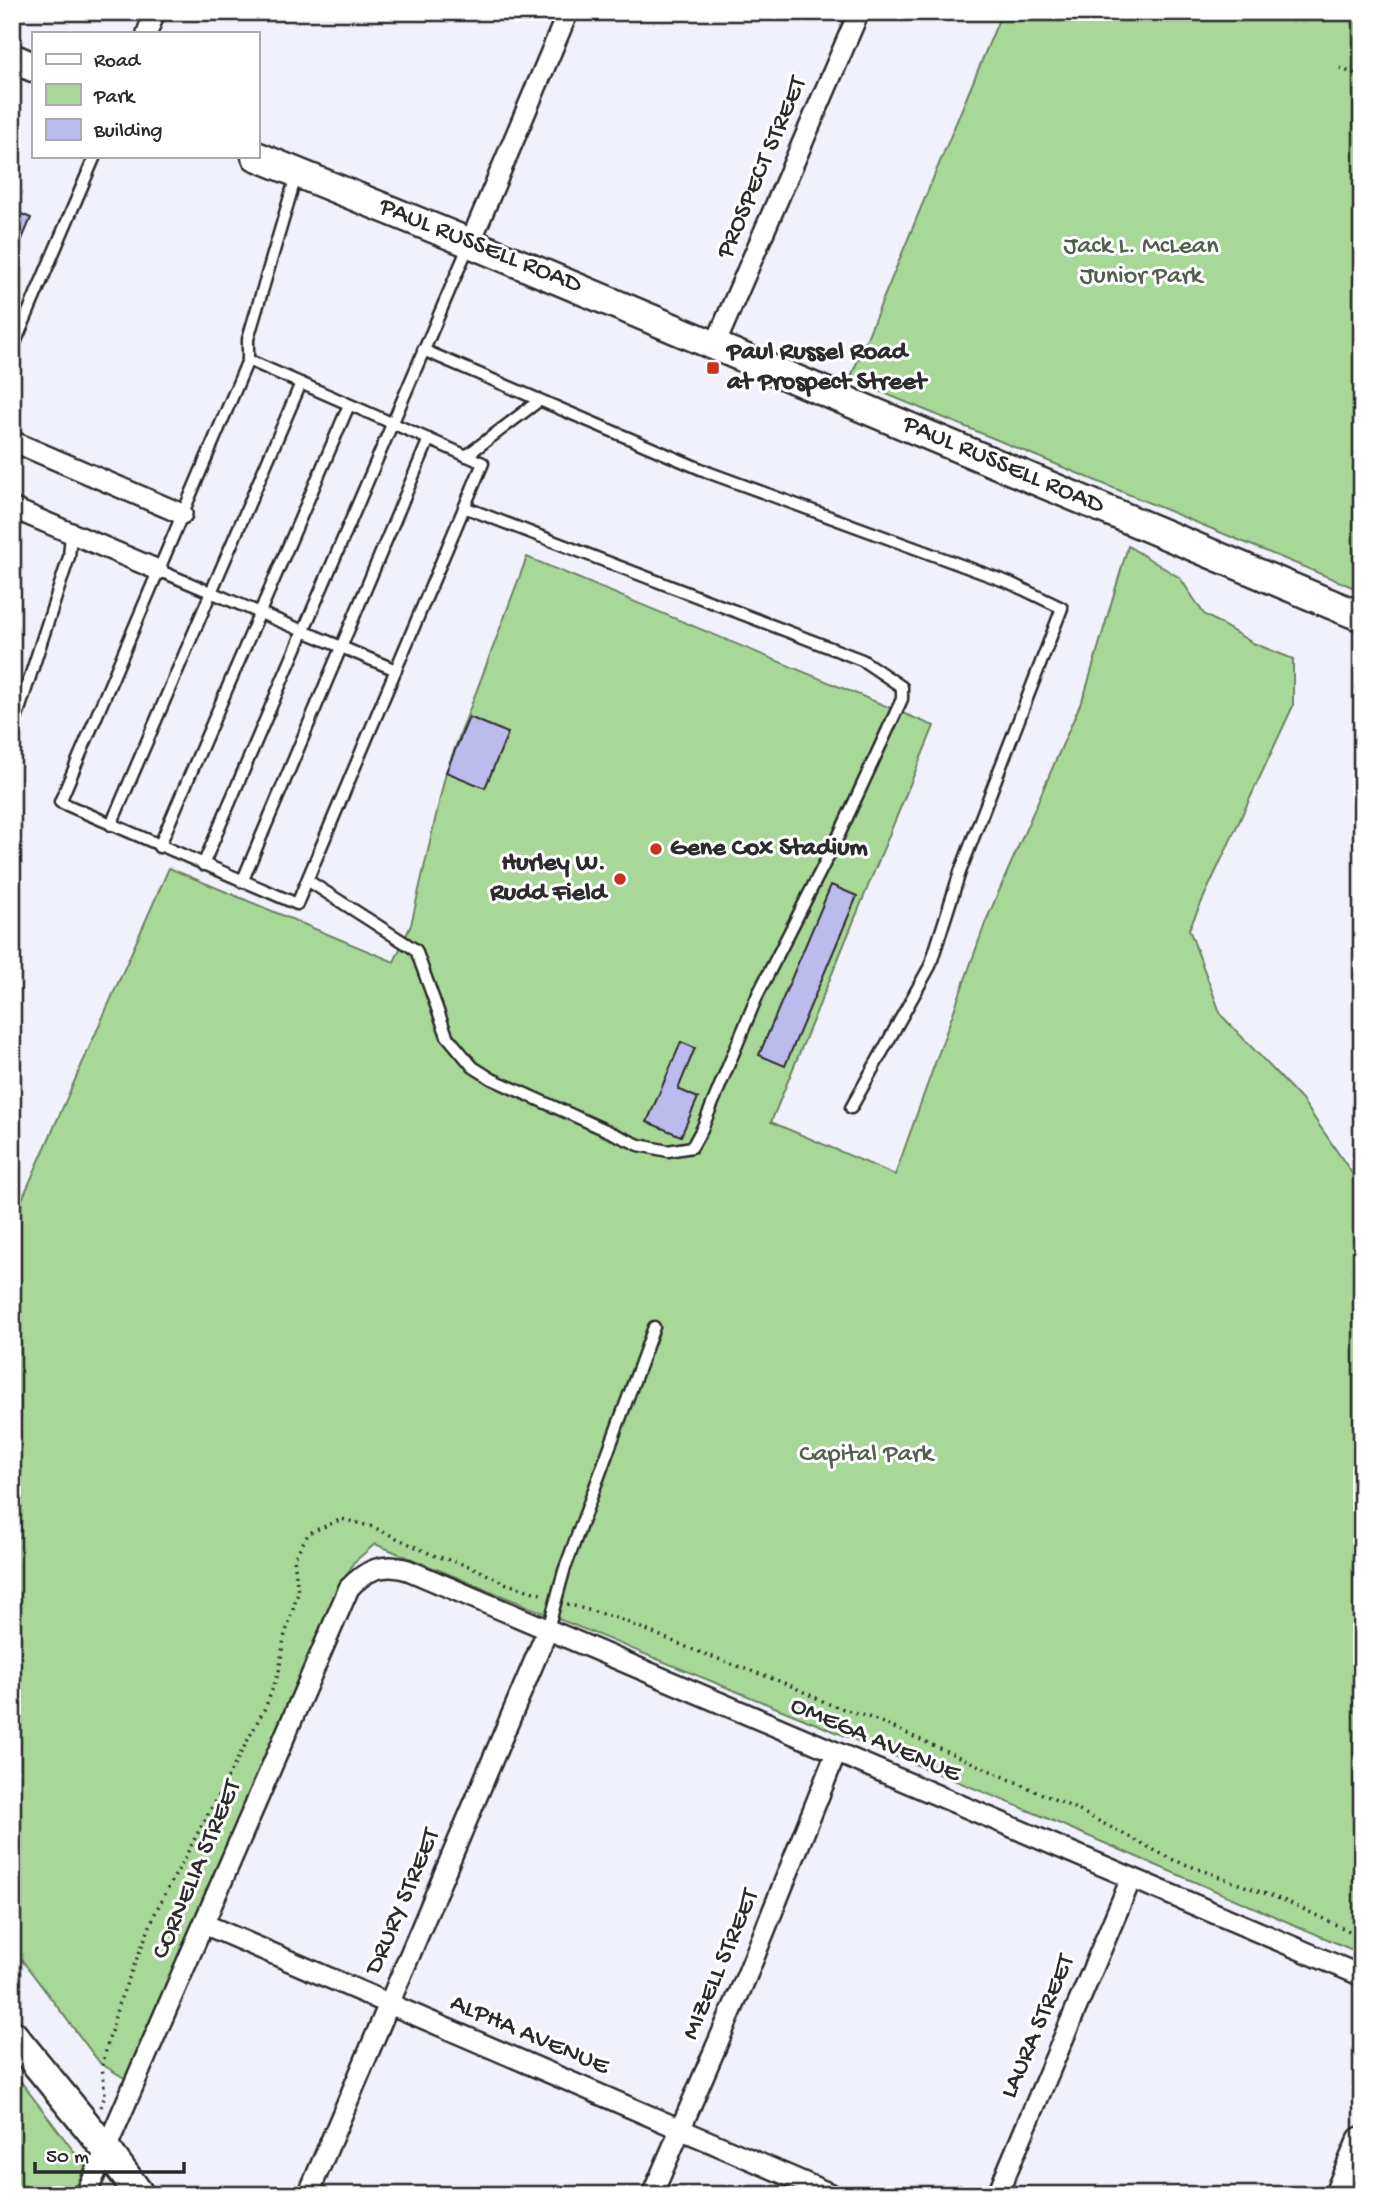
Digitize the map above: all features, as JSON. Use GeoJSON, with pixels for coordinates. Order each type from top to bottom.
{"type":"FeatureCollection","features":[{"type":"Feature","properties":{"kind":"street"},"geometry":{"type":"LineString","coordinates":[[146,32],[155,12]]}},
{"type":"Feature","properties":{"kind":"street"},"geometry":{"type":"LineString","coordinates":[[470,243],[568,12]]}},
{"type":"Feature","properties":{"kind":"street","name":"PROSPECT STREET"},"geometry":{"type":"LineString","coordinates":[[716,345],[859,12]]}},
{"type":"Feature","properties":{"kind":"street"},"geometry":{"type":"LineString","coordinates":[[12,58],[32,66]]}},
{"type":"Feature","properties":{"kind":"street","name":"PAUL RUSSELL ROAD"},"geometry":{"type":"LineString","coordinates":[[259,157],[716,345],[1362,617]]}},
{"type":"Feature","properties":{"kind":"street"},"geometry":{"type":"LineString","coordinates":[[12,441],[182,514]]}},
{"type":"Feature","properties":{"kind":"street"},"geometry":{"type":"LineString","coordinates":[[12,508],[158,569]]}},
{"type":"Feature","properties":{"kind":"street","name":"OMEGA AVENUE"},"geometry":{"type":"LineString","coordinates":[[367,1572],[380,1567],[401,1567],[1362,1976]]}},
{"type":"Feature","properties":{"kind":"street","name":"CORNELIA STREET"},"geometry":{"type":"LineString","coordinates":[[86,2195],[99,2141],[204,1924],[349,1588],[367,1572]]}},
{"type":"Feature","properties":{"kind":"street","name":"DRURY STREET"},"geometry":{"type":"LineString","coordinates":[[308,2195],[548,1629]]}},
{"type":"Feature","properties":{"kind":"street","name":"MIZELL STREET"},"geometry":{"type":"LineString","coordinates":[[652,2195],[747,1975],[836,1753]]}},
{"type":"Feature","properties":{"kind":"street","name":"LAURA STREET"},"geometry":{"type":"LineString","coordinates":[[997,2195],[1130,1879]]}},
{"type":"Feature","properties":{"kind":"street","name":"ALPHA AVENUE"},"geometry":{"type":"LineString","coordinates":[[204,1924],[833,2195]]}},
{"type":"Feature","properties":{"kind":"street"},"geometry":{"type":"LineString","coordinates":[[12,2034],[140,2195]]}},
{"type":"Feature","properties":{"kind":"street"},"geometry":{"type":"LineString","coordinates":[[1339,2195],[1362,2141]]}},
{"type":"Feature","properties":{"kind":"lane"},"geometry":{"type":"LineString","coordinates":[[12,350],[93,158]]}},
{"type":"Feature","properties":{"kind":"lane"},"geometry":{"type":"LineString","coordinates":[[248,360],[483,463],[297,905],[60,802],[248,360],[248,339],[297,172]]}},
{"type":"Feature","properties":{"kind":"lane"},"geometry":{"type":"LineString","coordinates":[[203,865],[470,243]]}},
{"type":"Feature","properties":{"kind":"lane"},"geometry":{"type":"LineString","coordinates":[[423,350],[710,473],[1010,583],[1062,608],[960,872],[930,966],[850,1108]]}},
{"type":"Feature","properties":{"kind":"lane"},"geometry":{"type":"LineString","coordinates":[[111,825],[301,383]]}},
{"type":"Feature","properties":{"kind":"lane"},"geometry":{"type":"LineString","coordinates":[[466,456],[540,400]]}},
{"type":"Feature","properties":{"kind":"lane"},"geometry":{"type":"LineString","coordinates":[[159,847],[349,405]]}},
{"type":"Feature","properties":{"kind":"lane"},"geometry":{"type":"LineString","coordinates":[[242,882],[429,439]]}},
{"type":"Feature","properties":{"kind":"lane"},"geometry":{"type":"LineString","coordinates":[[307,880],[416,950],[447,1036],[472,1067],[492,1079],[639,1145],[668,1151],[692,1147],[758,994],[839,835],[902,699],[902,687],[862,660],[464,507]]}},
{"type":"Feature","properties":{"kind":"lane"},"geometry":{"type":"LineString","coordinates":[[12,732],[69,557],[71,533]]}},
{"type":"Feature","properties":{"kind":"lane"},"geometry":{"type":"LineString","coordinates":[[158,569],[396,670]]}},
{"type":"Feature","properties":{"kind":"lane"},"geometry":{"type":"LineString","coordinates":[[548,1629],[564,1571],[654,1327]]}},
{"type":"Feature","properties":{"kind":"path"},"geometry":{"type":"LineString","coordinates":[[1340,68],[1362,77]]}},
{"type":"Feature","properties":{"kind":"path"},"geometry":{"type":"LineString","coordinates":[[99,2141],[105,2095],[102,2066],[122,1993],[156,1911],[266,1706],[279,1672],[284,1638],[298,1593],[294,1558],[309,1533],[342,1519],[373,1527],[433,1555],[472,1567],[508,1584],[620,1619],[691,1649],[787,1684],[829,1704],[874,1719],[1074,1808],[1171,1858],[1288,1902],[1362,1937]]}},
{"type":"Feature","properties":{"kind":"green space","name":"Jack L. McLean Junior Park"},"geometry":{"type":"Polygon","coordinates":[[[1002,12],[1362,12],[1362,591],[850,379],[1002,12]]]}},
{"type":"Feature","properties":{"kind":"green space","name":"Capital Park"},"geometry":{"type":"Polygon","coordinates":[[[1128,546],[1180,578],[1204,614],[1253,643],[1293,659],[1293,706],[1189,929],[1221,1015],[1302,1100],[1362,1188],[1362,1954],[1037,1814],[375,1544],[353,1563],[126,2079],[100,2063],[12,1947],[12,1222],[169,868],[394,962],[411,925],[446,772],[527,557],[934,726],[771,1122],[895,1175],[986,921],[1085,693],[1128,546]]]}},
{"type":"Feature","properties":{"kind":"green space"},"geometry":{"type":"Polygon","coordinates":[[[12,2070],[85,2166],[73,2195],[12,2195],[12,2070]]]}},
{"type":"Feature","properties":{"kind":"building"},"geometry":{"type":"Polygon","coordinates":[[[12,210],[31,218],[12,263],[12,210]]]}},
{"type":"Feature","properties":{"kind":"building"},"geometry":{"type":"Polygon","coordinates":[[[469,717],[508,733],[485,788],[446,772],[469,717]]]}},
{"type":"Feature","properties":{"kind":"building"},"geometry":{"type":"Polygon","coordinates":[[[831,885],[857,896],[785,1066],[759,1055],[831,885]]]}},
{"type":"Feature","properties":{"kind":"building"},"geometry":{"type":"Polygon","coordinates":[[[681,1042],[695,1048],[678,1089],[698,1098],[681,1136],[647,1122],[681,1042]]]}},
{"type":"Feature","properties":{"kind":"place","name":"Paul Russel Road at Prospect Street"},"geometry":{"type":"Point","coordinates":[713,368]}},
{"type":"Feature","properties":{"kind":"place","name":"Gene Cox Stadium"},"geometry":{"type":"Point","coordinates":[656,849]}},
{"type":"Feature","properties":{"kind":"place","name":"Hurley W. Rudd Field"},"geometry":{"type":"Point","coordinates":[620,879]}}]}
